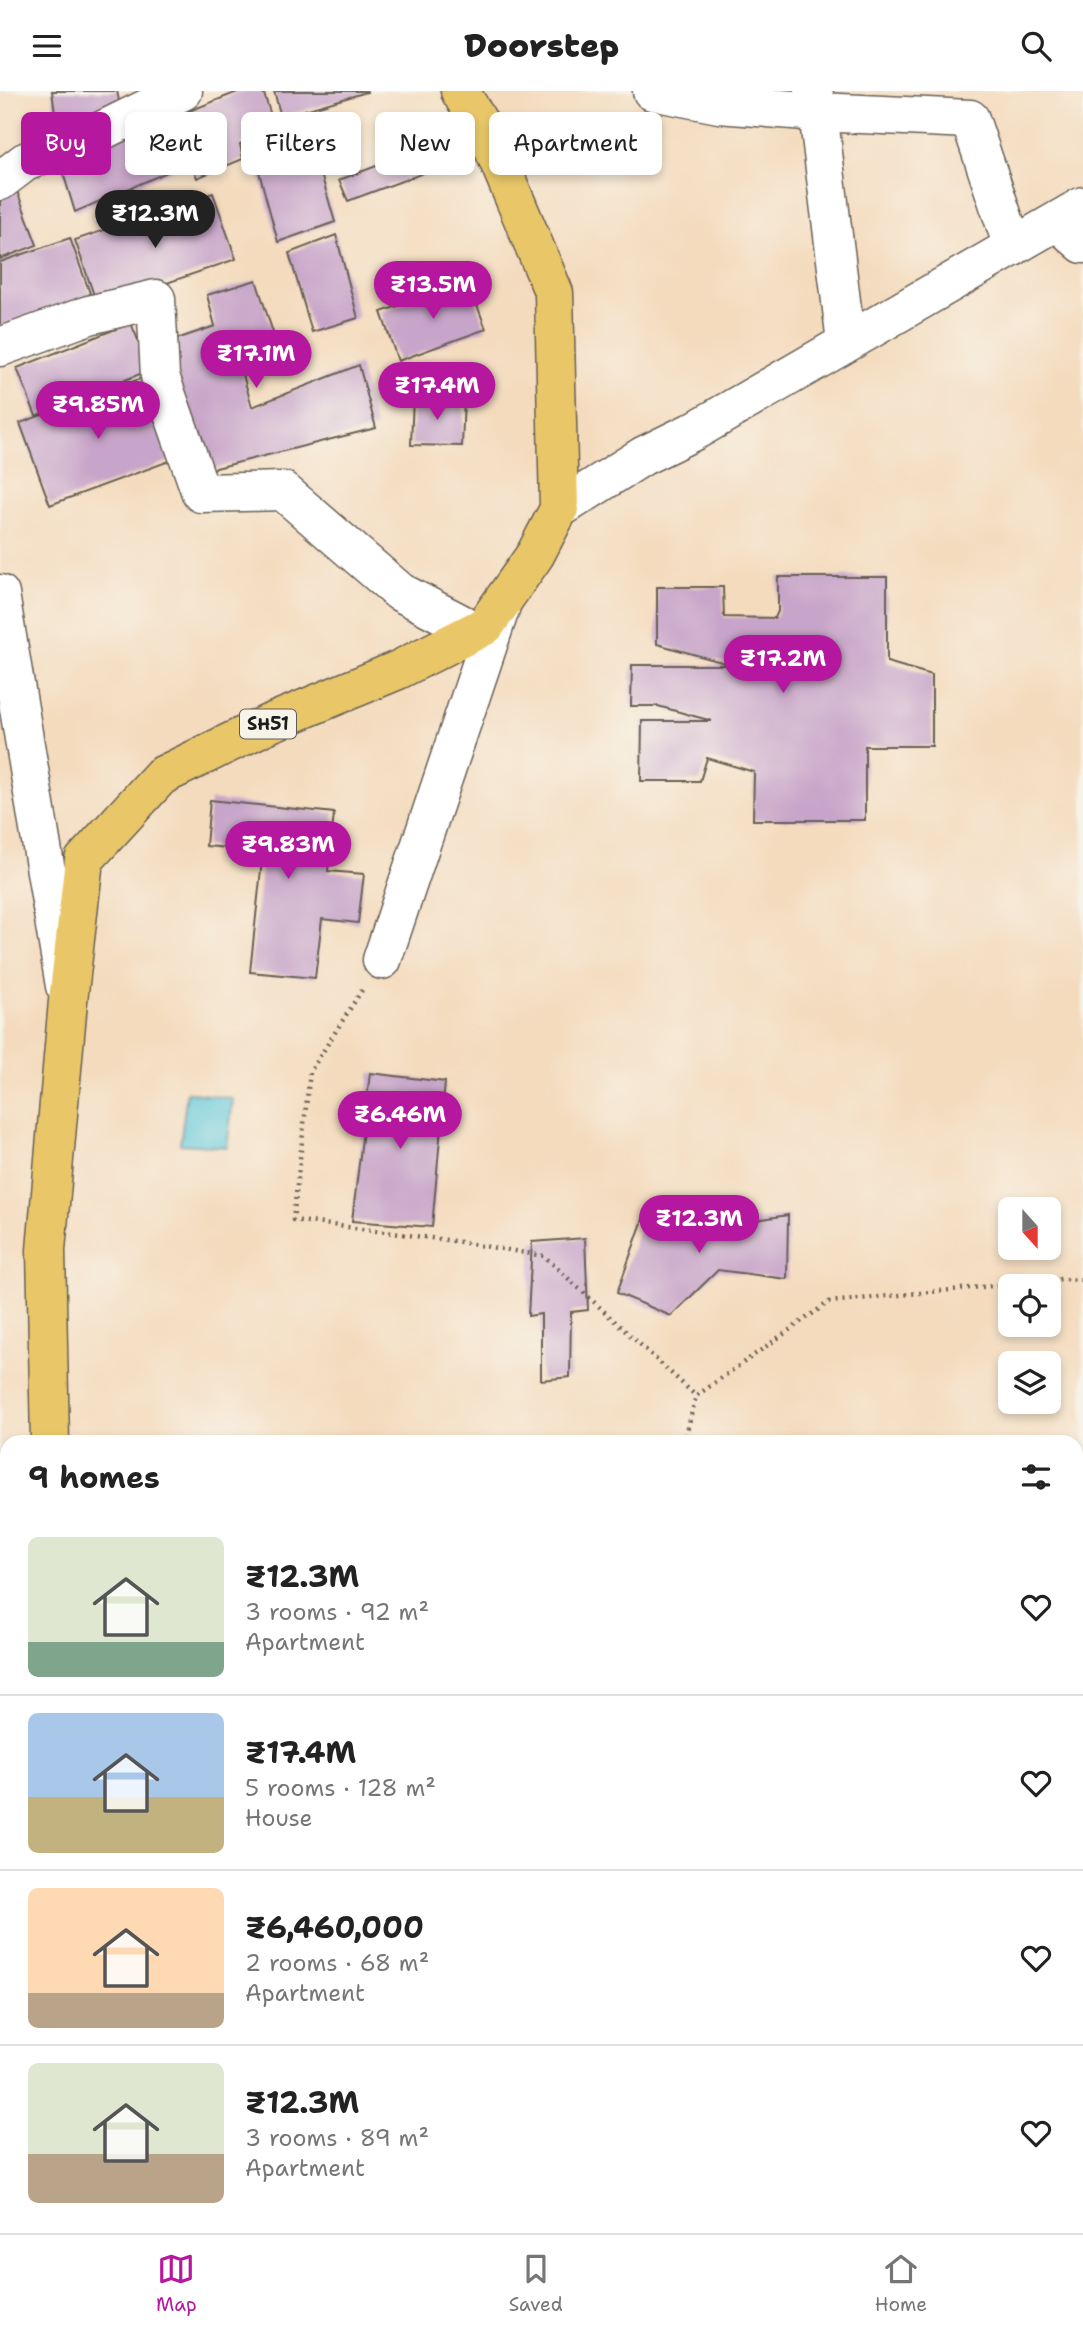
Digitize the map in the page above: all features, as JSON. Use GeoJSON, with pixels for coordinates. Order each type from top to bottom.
{"type":"FeatureCollection","features":[{"type":"Feature","properties":{"kind":"main road","name":"SH51"},"geometry":{"type":"LineString","coordinates":[[50,1435],[46,1250],[68,1001],[84,860],[161,776],[268,724],[398,670],[485,626],[535,555],[559,509],[554,293],[492,145],[460,91]]}},
{"type":"Feature","properties":{"kind":"street"},"geometry":{"type":"LineString","coordinates":[[0,181],[25,162],[95,134],[183,91]]}},
{"type":"Feature","properties":{"kind":"street"},"geometry":{"type":"LineString","coordinates":[[652,91],[719,104],[815,101],[970,119],[1013,247]]}},
{"type":"Feature","properties":{"kind":"street"},"geometry":{"type":"LineString","coordinates":[[815,101],[846,342]]}},
{"type":"Feature","properties":{"kind":"street"},"geometry":{"type":"LineString","coordinates":[[559,509],[643,456],[696,430],[1013,247],[1075,224]]}},
{"type":"Feature","properties":{"kind":"street"},"geometry":{"type":"LineString","coordinates":[[0,347],[89,315],[156,299],[160,376],[201,493],[283,491],[400,592],[475,631]]}},
{"type":"Feature","properties":{"kind":"street"},"geometry":{"type":"LineString","coordinates":[[0,594],[68,1001]]}},
{"type":"Feature","properties":{"kind":"street"},"geometry":{"type":"LineString","coordinates":[[382,960],[502,601]]}},
{"type":"Feature","properties":{"kind":"path"},"geometry":{"type":"LineString","coordinates":[[382,960],[310,1072],[293,1220],[544,1256],[696,1396]]}},
{"type":"Feature","properties":{"kind":"path"},"geometry":{"type":"LineString","coordinates":[[686,1435],[696,1396],[829,1302],[1083,1279]]}},
{"type":"Feature","properties":{"kind":"water"},"geometry":{"type":"Polygon","coordinates":[[[187,1092],[233,1099],[227,1147],[180,1144],[187,1092]]]}},
{"type":"Feature","properties":{"kind":"building"},"geometry":{"type":"Polygon","coordinates":[[[52,91],[117,91],[121,111],[111,114],[55,112],[52,91]]]}},
{"type":"Feature","properties":{"kind":"building"},"geometry":{"type":"Polygon","coordinates":[[[240,91],[263,91],[270,112],[241,112],[241,160],[227,166],[227,112],[187,112],[240,91]]]}},
{"type":"Feature","properties":{"kind":"building"},"geometry":{"type":"Polygon","coordinates":[[[274,91],[367,91],[298,112],[280,112],[274,91]]]}},
{"type":"Feature","properties":{"kind":"building"},"geometry":{"type":"Polygon","coordinates":[[[125,128],[125,175],[161,175],[75,212],[64,175],[111,175],[111,134],[125,128]]]}},
{"type":"Feature","properties":{"kind":"building"},"geometry":{"type":"Polygon","coordinates":[[[375,166],[375,175],[418,175],[348,201],[339,180],[361,175],[361,172],[375,166]]]}},
{"type":"Feature","properties":{"kind":"building"},"geometry":{"type":"Polygon","coordinates":[[[260,175],[321,175],[335,222],[278,242],[260,175]]]}},
{"type":"Feature","properties":{"kind":"building"},"geometry":{"type":"Polygon","coordinates":[[[17,191],[37,245],[0,259],[0,197],[17,191]]]}},
{"type":"Feature","properties":{"kind":"building"},"geometry":{"type":"Polygon","coordinates":[[[213,193],[236,259],[98,307],[75,240],[213,193]]]}},
{"type":"Feature","properties":{"kind":"building"},"geometry":{"type":"Polygon","coordinates":[[[336,235],[358,318],[312,332],[289,253],[336,235]]]}},
{"type":"Feature","properties":{"kind":"building"},"geometry":{"type":"Polygon","coordinates":[[[70,238],[95,307],[0,337],[0,262],[70,238]]]}},
{"type":"Feature","properties":{"kind":"building"},"geometry":{"type":"Polygon","coordinates":[[[256,280],[276,342],[238,357],[252,407],[359,365],[376,428],[204,471],[165,343],[215,326],[207,295],[256,280]]]}},
{"type":"Feature","properties":{"kind":"building"},"geometry":{"type":"Polygon","coordinates":[[[468,281],[486,329],[398,361],[381,312],[468,281]]]}},
{"type":"Feature","properties":{"kind":"building"},"geometry":{"type":"Polygon","coordinates":[[[131,323],[150,370],[36,416],[17,368],[131,323]]]}},
{"type":"Feature","properties":{"kind":"building"},"geometry":{"type":"Polygon","coordinates":[[[145,377],[175,459],[50,505],[20,423],[145,377]]]}},
{"type":"Feature","properties":{"kind":"building"},"geometry":{"type":"Polygon","coordinates":[[[413,397],[464,399],[462,446],[411,445],[413,397]]]}},
{"type":"Feature","properties":{"kind":"building"},"geometry":{"type":"Polygon","coordinates":[[[778,577],[887,577],[887,662],[932,675],[932,746],[865,746],[865,820],[753,820],[754,772],[707,758],[700,781],[641,781],[642,721],[712,721],[658,706],[631,706],[632,665],[732,665],[657,644],[657,587],[723,587],[724,617],[775,618],[778,611],[778,577]]]}},
{"type":"Feature","properties":{"kind":"building"},"geometry":{"type":"Polygon","coordinates":[[[210,800],[334,813],[328,871],[364,874],[358,923],[322,919],[315,978],[250,972],[263,851],[206,846],[210,800]]]}},
{"type":"Feature","properties":{"kind":"building"},"geometry":{"type":"Polygon","coordinates":[[[370,1073],[445,1082],[432,1227],[352,1221],[370,1073]]]}},
{"type":"Feature","properties":{"kind":"building"},"geometry":{"type":"Polygon","coordinates":[[[647,1208],[717,1212],[717,1226],[788,1215],[787,1279],[718,1270],[671,1316],[617,1293],[647,1208]]]}},
{"type":"Feature","properties":{"kind":"building"},"geometry":{"type":"Polygon","coordinates":[[[585,1238],[588,1310],[571,1312],[570,1377],[541,1380],[541,1314],[528,1316],[532,1242],[585,1238]]]}}]}
